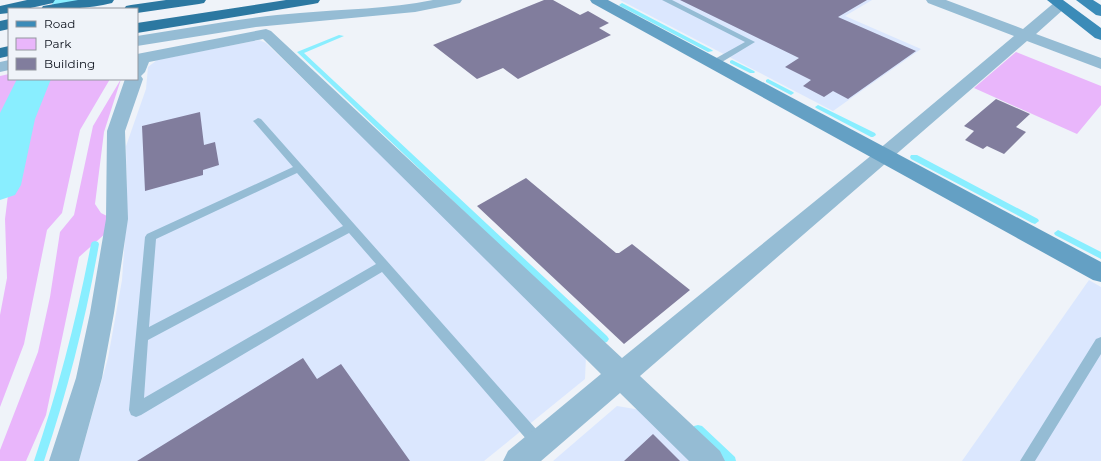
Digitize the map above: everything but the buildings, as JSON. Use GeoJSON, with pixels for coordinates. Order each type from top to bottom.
{"type":"FeatureCollection","features":[{"type":"Feature","properties":{"kind":"highway"},"geometry":{"type":"LineString","coordinates":[[10,8],[48,0]]}},
{"type":"Feature","properties":{"kind":"highway"},"geometry":{"type":"LineString","coordinates":[[55,8],[107,0]]}},
{"type":"Feature","properties":{"kind":"highway"},"geometry":{"type":"LineString","coordinates":[[82,8],[118,0]]}},
{"type":"Feature","properties":{"kind":"highway"},"geometry":{"type":"LineString","coordinates":[[138,8],[199,0]]}},
{"type":"Feature","properties":{"kind":"highway"},"geometry":{"type":"LineString","coordinates":[[138,20],[251,0]]}},
{"type":"Feature","properties":{"kind":"highway"},"geometry":{"type":"LineString","coordinates":[[138,28],[314,0]]}},
{"type":"Feature","properties":{"kind":"main road"},"geometry":{"type":"LineString","coordinates":[[1083,0],[1101,12]]}},
{"type":"Feature","properties":{"kind":"main road"},"geometry":{"type":"LineString","coordinates":[[1057,2],[1101,35]]}},
{"type":"Feature","properties":{"kind":"street"},"geometry":{"type":"LineString","coordinates":[[138,41],[256,22],[415,8],[455,0]]}},
{"type":"Feature","properties":{"kind":"street"},"geometry":{"type":"LineString","coordinates":[[934,0],[1101,64]]}},
{"type":"Feature","properties":{"kind":"street"},"geometry":{"type":"LineString","coordinates":[[603,1],[714,63],[1101,273]]}},
{"type":"Feature","properties":{"kind":"street"},"geometry":{"type":"LineString","coordinates":[[518,461],[885,155],[1025,35],[1057,2]]}},
{"type":"Feature","properties":{"kind":"street"},"geometry":{"type":"LineString","coordinates":[[138,69],[142,58],[266,34],[344,28],[360,23],[368,13]]}},
{"type":"Feature","properties":{"kind":"street"},"geometry":{"type":"LineString","coordinates":[[266,34],[710,461]]}},
{"type":"Feature","properties":{"kind":"street"},"geometry":{"type":"LineString","coordinates":[[64,461],[89,378],[102,313],[117,219],[116,131],[134,80]]}},
{"type":"Feature","properties":{"kind":"lane"},"geometry":{"type":"LineString","coordinates":[[666,0],[751,42],[714,63]]}},
{"type":"Feature","properties":{"kind":"lane"},"geometry":{"type":"LineString","coordinates":[[258,121],[539,443]]}},
{"type":"Feature","properties":{"kind":"lane"},"geometry":{"type":"LineString","coordinates":[[299,168],[150,237],[136,410],[384,265]]}},
{"type":"Feature","properties":{"kind":"lane"},"geometry":{"type":"LineString","coordinates":[[141,338],[350,227]]}},
{"type":"Feature","properties":{"kind":"lane"},"geometry":{"type":"LineString","coordinates":[[1027,461],[1101,343]]}},
{"type":"Feature","properties":{"kind":"shaded area"},"geometry":{"type":"Polygon","coordinates":[[[620,0],[872,0],[845,16],[921,49],[833,111],[620,0]]]}},
{"type":"Feature","properties":{"kind":"shaded area"},"geometry":{"type":"Polygon","coordinates":[[[259,40],[266,43],[586,355],[585,379],[484,461],[79,461],[108,358],[122,280],[127,209],[126,146],[146,89],[148,67],[157,60],[259,40]]]}},
{"type":"Feature","properties":{"kind":"shaded area"},"geometry":{"type":"Polygon","coordinates":[[[1089,280],[1101,287],[1101,461],[962,461],[1089,280]]]}},
{"type":"Feature","properties":{"kind":"shaded area"},"geometry":{"type":"Polygon","coordinates":[[[617,406],[641,410],[693,461],[553,461],[617,406]]]}},
{"type":"Feature","properties":{"kind":"green space"},"geometry":{"type":"Polygon","coordinates":[[[1016,52],[1101,86],[1101,105],[1077,134],[974,88],[1016,52]]]}},
{"type":"Feature","properties":{"kind":"green space"},"geometry":{"type":"Polygon","coordinates":[[[8,74],[8,80],[19,80],[0,142],[0,76],[8,74]]]}},
{"type":"Feature","properties":{"kind":"green space"},"geometry":{"type":"Polygon","coordinates":[[[38,80],[109,80],[80,130],[62,213],[47,230],[24,344],[0,407],[0,315],[7,278],[5,219],[10,179],[21,124],[38,80]]]}},
{"type":"Feature","properties":{"kind":"green space"},"geometry":{"type":"Polygon","coordinates":[[[121,80],[104,132],[95,204],[101,213],[107,216],[106,233],[79,257],[46,415],[26,461],[0,461],[0,450],[38,352],[50,297],[60,232],[74,215],[93,126],[121,80]]]}},
{"type":"Feature","properties":{"kind":"waterway"},"geometry":{"type":"LineString","coordinates":[[65,8],[69,0]]}},
{"type":"Feature","properties":{"kind":"waterway"},"geometry":{"type":"LineString","coordinates":[[622,5],[710,51]]}},
{"type":"Feature","properties":{"kind":"waterway"},"geometry":{"type":"LineString","coordinates":[[341,36],[300,52],[604,339]]}},
{"type":"Feature","properties":{"kind":"waterway"},"geometry":{"type":"LineString","coordinates":[[732,62],[752,72]]}},
{"type":"Feature","properties":{"kind":"waterway"},"geometry":{"type":"LineString","coordinates":[[0,185],[16,119],[34,80]]}},
{"type":"Feature","properties":{"kind":"waterway"},"geometry":{"type":"LineString","coordinates":[[768,81],[791,93]]}},
{"type":"Feature","properties":{"kind":"waterway"},"geometry":{"type":"LineString","coordinates":[[818,107],[873,135]]}},
{"type":"Feature","properties":{"kind":"waterway"},"geometry":{"type":"LineString","coordinates":[[914,157],[1035,221]]}},
{"type":"Feature","properties":{"kind":"waterway"},"geometry":{"type":"LineString","coordinates":[[1058,233],[1101,256]]}},
{"type":"Feature","properties":{"kind":"waterway"},"geometry":{"type":"LineString","coordinates":[[39,461],[72,354],[95,244]]}},
{"type":"Feature","properties":{"kind":"waterway"},"geometry":{"type":"LineString","coordinates":[[698,430],[731,461]]}}]}
